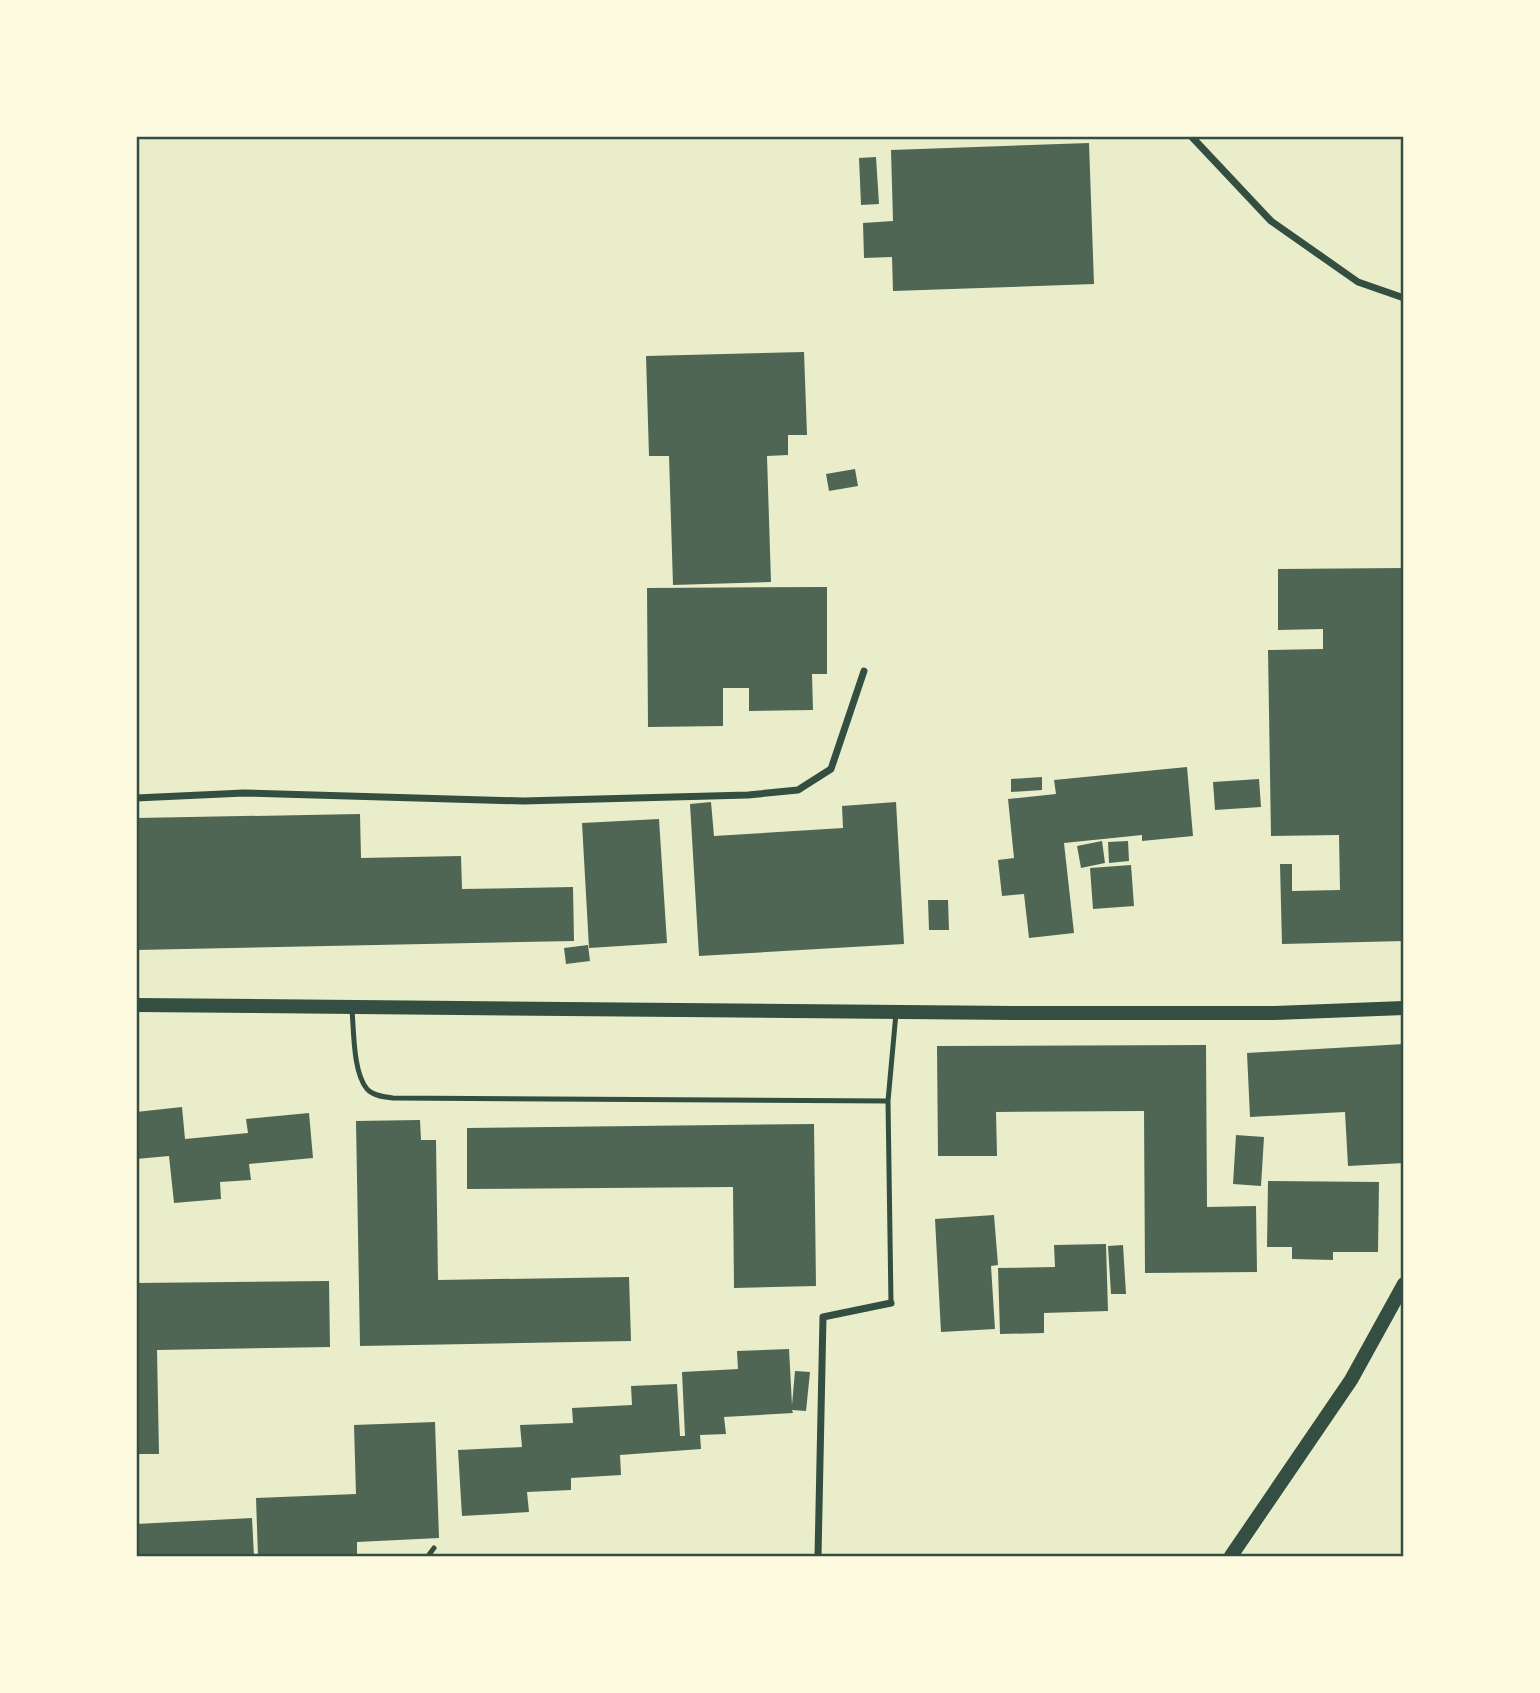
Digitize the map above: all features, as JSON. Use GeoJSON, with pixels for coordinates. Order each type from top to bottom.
{"type":"FeatureCollection","features":[{"type":"Feature","properties":{"kind":"main road"},"geometry":{"type":"LineString","coordinates":[[136,1005],[1275,1013],[1404,1008]]}},
{"type":"Feature","properties":{"kind":"main road"},"geometry":{"type":"LineString","coordinates":[[1231,1556],[1351,1380],[1404,1284]]}},
{"type":"Feature","properties":{"kind":"street"},"geometry":{"type":"LineString","coordinates":[[1191,136],[1271,221],[1358,282],[1404,298]]}},
{"type":"Feature","properties":{"kind":"street"},"geometry":{"type":"LineString","coordinates":[[136,798],[244,793],[523,801],[748,795],[798,790],[831,769],[864,671]]}},
{"type":"Feature","properties":{"kind":"street"},"geometry":{"type":"LineString","coordinates":[[818,1556],[822,1317],[891,1303]]}},
{"type":"Feature","properties":{"kind":"lane"},"geometry":{"type":"LineString","coordinates":[[352,1007],[358,1073],[368,1091],[393,1098],[888,1101]]}},
{"type":"Feature","properties":{"kind":"lane"},"geometry":{"type":"LineString","coordinates":[[891,1303],[888,1101],[896,1012]]}},
{"type":"Feature","properties":{"kind":"lane"},"geometry":{"type":"LineString","coordinates":[[428,1556],[434,1548]]}},
{"type":"Feature","properties":{"kind":"building"},"geometry":{"type":"Polygon","coordinates":[[[1089,143],[1094,284],[893,291],[892,257],[864,258],[863,223],[893,221],[891,150],[1089,143]]]}},
{"type":"Feature","properties":{"kind":"building"},"geometry":{"type":"Polygon","coordinates":[[[876,157],[879,204],[861,205],[859,158],[876,157]]]}},
{"type":"Feature","properties":{"kind":"building"},"geometry":{"type":"Polygon","coordinates":[[[804,352],[807,435],[788,435],[788,455],[767,456],[771,582],[673,585],[669,456],[649,456],[646,356],[804,352]]]}},
{"type":"Feature","properties":{"kind":"building"},"geometry":{"type":"Polygon","coordinates":[[[855,469],[858,486],[829,491],[826,474],[855,469]]]}},
{"type":"Feature","properties":{"kind":"building"},"geometry":{"type":"Polygon","coordinates":[[[1404,568],[1404,941],[1282,944],[1280,864],[1292,864],[1292,891],[1340,890],[1339,835],[1271,836],[1268,650],[1323,649],[1323,629],[1278,630],[1278,569],[1404,568]]]}},
{"type":"Feature","properties":{"kind":"building"},"geometry":{"type":"Polygon","coordinates":[[[827,587],[827,674],[812,674],[813,710],[749,711],[749,688],[723,688],[723,726],[648,727],[647,588],[827,587]]]}},
{"type":"Feature","properties":{"kind":"building"},"geometry":{"type":"Polygon","coordinates":[[[1187,767],[1193,836],[1142,841],[1142,835],[1064,843],[1074,933],[1029,938],[1024,894],[1002,896],[998,860],[1014,858],[1008,799],[1056,794],[1054,780],[1187,767]]]}},
{"type":"Feature","properties":{"kind":"building"},"geometry":{"type":"Polygon","coordinates":[[[1042,777],[1042,790],[1011,792],[1011,779],[1042,777]]]}},
{"type":"Feature","properties":{"kind":"building"},"geometry":{"type":"Polygon","coordinates":[[[1259,779],[1261,807],[1215,810],[1213,782],[1259,779]]]}},
{"type":"Feature","properties":{"kind":"building"},"geometry":{"type":"Polygon","coordinates":[[[711,802],[714,836],[843,828],[842,806],[896,802],[904,944],[699,956],[690,804],[711,802]]]}},
{"type":"Feature","properties":{"kind":"building"},"geometry":{"type":"Polygon","coordinates":[[[360,814],[361,858],[461,856],[462,889],[573,887],[574,941],[136,950],[136,818],[360,814]]]}},
{"type":"Feature","properties":{"kind":"building"},"geometry":{"type":"Polygon","coordinates":[[[659,819],[667,943],[589,948],[582,823],[659,819]]]}},
{"type":"Feature","properties":{"kind":"building"},"geometry":{"type":"Polygon","coordinates":[[[1102,841],[1105,863],[1081,868],[1077,846],[1102,841]]]}},
{"type":"Feature","properties":{"kind":"building"},"geometry":{"type":"Polygon","coordinates":[[[1128,841],[1129,861],[1109,863],[1108,842],[1128,841]]]}},
{"type":"Feature","properties":{"kind":"building"},"geometry":{"type":"Polygon","coordinates":[[[1131,865],[1134,906],[1093,909],[1090,868],[1131,865]]]}},
{"type":"Feature","properties":{"kind":"building"},"geometry":{"type":"Polygon","coordinates":[[[928,900],[948,900],[949,930],[929,930],[928,900]]]}},
{"type":"Feature","properties":{"kind":"building"},"geometry":{"type":"Polygon","coordinates":[[[588,945],[590,961],[566,964],[564,948],[588,945]]]}},
{"type":"Feature","properties":{"kind":"building"},"geometry":{"type":"Polygon","coordinates":[[[1404,1044],[1404,1163],[1348,1166],[1345,1112],[1250,1117],[1247,1053],[1404,1044]]]}},
{"type":"Feature","properties":{"kind":"building"},"geometry":{"type":"Polygon","coordinates":[[[1206,1045],[1207,1207],[1256,1206],[1257,1272],[1145,1273],[1144,1111],[996,1112],[997,1156],[938,1156],[937,1046],[1206,1045]]]}},
{"type":"Feature","properties":{"kind":"building"},"geometry":{"type":"Polygon","coordinates":[[[182,1107],[185,1139],[248,1133],[246,1119],[309,1113],[313,1158],[249,1164],[251,1180],[220,1182],[221,1199],[174,1203],[169,1156],[136,1159],[136,1112],[182,1107]]]}},
{"type":"Feature","properties":{"kind":"building"},"geometry":{"type":"Polygon","coordinates":[[[420,1120],[421,1140],[436,1140],[438,1280],[629,1277],[631,1341],[360,1346],[356,1121],[420,1120]]]}},
{"type":"Feature","properties":{"kind":"building"},"geometry":{"type":"Polygon","coordinates":[[[814,1124],[816,1286],[734,1288],[733,1187],[467,1189],[467,1128],[814,1124]]]}},
{"type":"Feature","properties":{"kind":"building"},"geometry":{"type":"Polygon","coordinates":[[[1236,1135],[1264,1137],[1261,1186],[1233,1184],[1236,1135]]]}},
{"type":"Feature","properties":{"kind":"building"},"geometry":{"type":"Polygon","coordinates":[[[1268,1181],[1379,1182],[1378,1252],[1333,1252],[1333,1260],[1292,1259],[1292,1247],[1267,1247],[1268,1181]]]}},
{"type":"Feature","properties":{"kind":"building"},"geometry":{"type":"Polygon","coordinates":[[[994,1215],[998,1265],[991,1266],[995,1329],[941,1332],[935,1219],[994,1215]]]}},
{"type":"Feature","properties":{"kind":"building"},"geometry":{"type":"Polygon","coordinates":[[[1106,1244],[1108,1311],[1044,1313],[1044,1333],[1000,1334],[998,1268],[1055,1267],[1054,1245],[1106,1244]]]}},
{"type":"Feature","properties":{"kind":"building"},"geometry":{"type":"Polygon","coordinates":[[[1123,1245],[1126,1294],[1111,1294],[1108,1246],[1123,1245]]]}},
{"type":"Feature","properties":{"kind":"building"},"geometry":{"type":"Polygon","coordinates":[[[329,1281],[330,1347],[157,1350],[159,1454],[136,1454],[136,1283],[329,1281]]]}},
{"type":"Feature","properties":{"kind":"building"},"geometry":{"type":"Polygon","coordinates":[[[789,1349],[792,1405],[795,1371],[810,1372],[806,1411],[724,1417],[726,1434],[700,1435],[701,1449],[620,1455],[621,1475],[571,1478],[571,1490],[527,1492],[529,1512],[462,1516],[458,1450],[522,1447],[520,1425],[573,1423],[572,1408],[632,1405],[631,1386],[677,1384],[680,1436],[685,1436],[682,1372],[738,1369],[737,1351],[789,1349]]]}},
{"type":"Feature","properties":{"kind":"building"},"geometry":{"type":"Polygon","coordinates":[[[435,1422],[439,1538],[357,1542],[357,1556],[258,1556],[256,1498],[356,1494],[354,1425],[435,1422]]]}},
{"type":"Feature","properties":{"kind":"building"},"geometry":{"type":"Polygon","coordinates":[[[252,1518],[254,1556],[136,1556],[136,1524],[252,1518]]]}}]}
